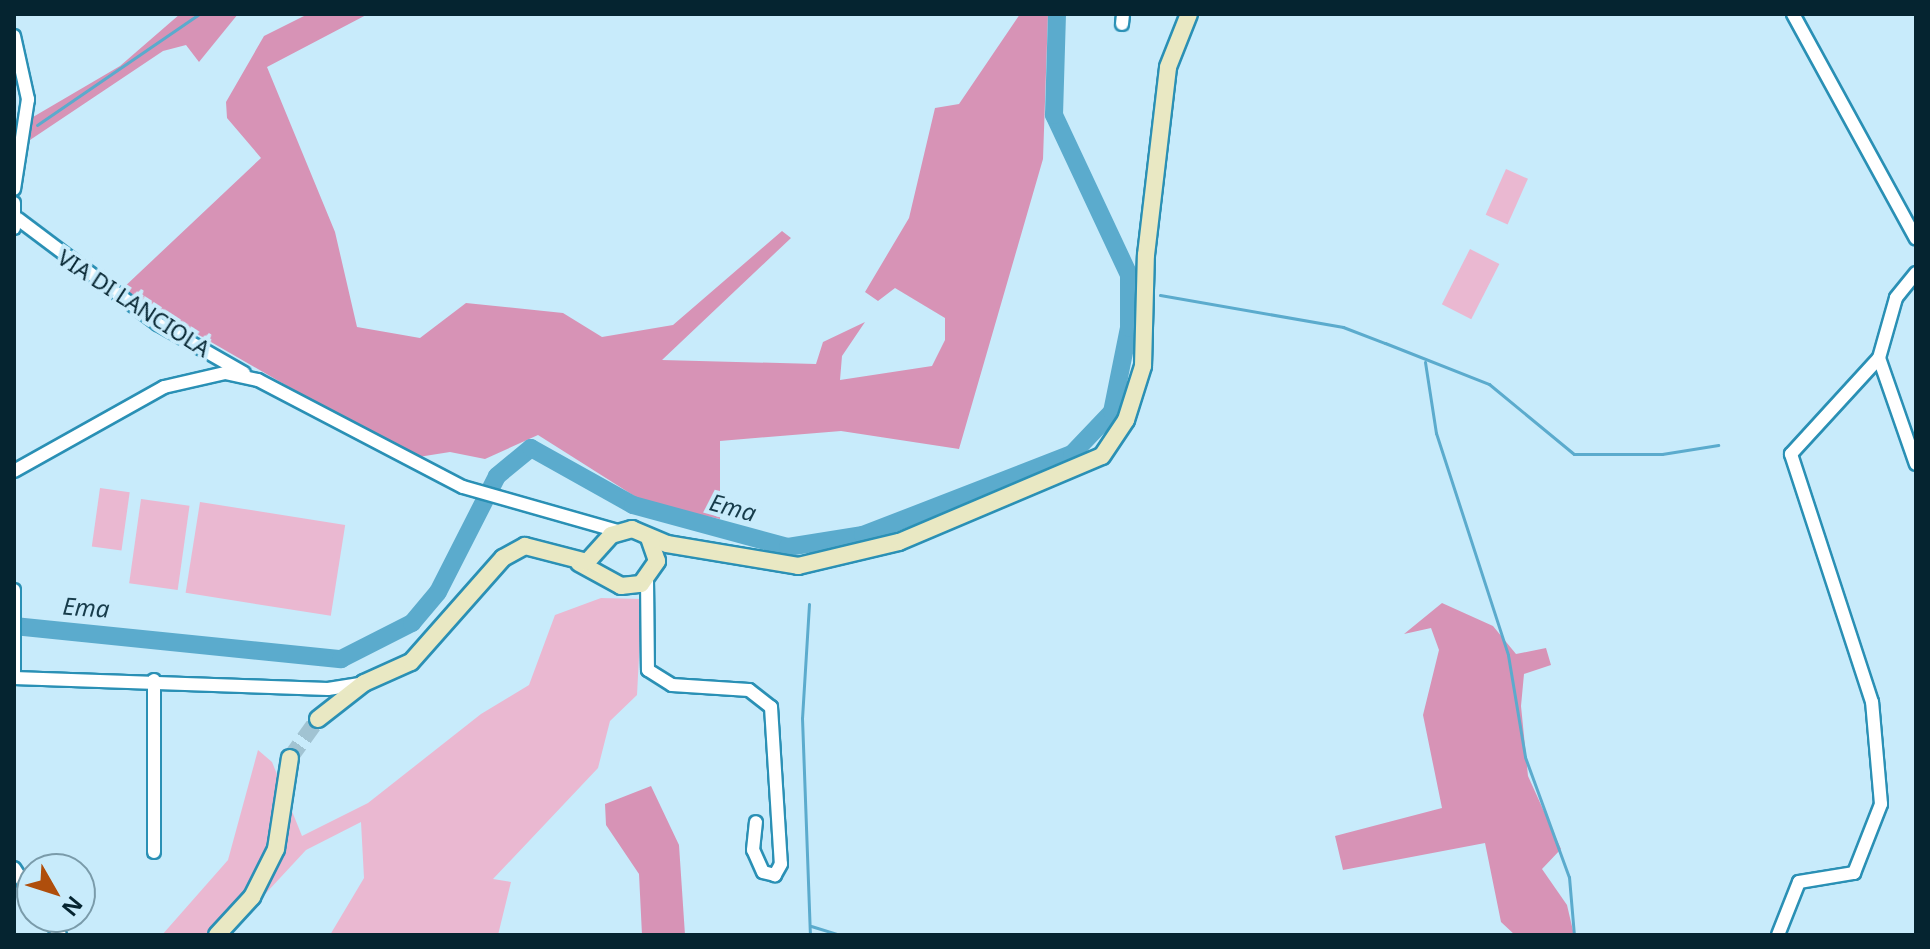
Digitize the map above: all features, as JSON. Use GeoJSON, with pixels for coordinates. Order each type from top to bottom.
{"type":"FeatureCollection","features":[{"type":"Feature","properties":{"kind":"street"},"geometry":{"type":"LineString","coordinates":[[571,561],[587,562],[617,531],[770,566],[850,556],[994,505],[1102,456],[1126,420],[1143,366],[1146,255],[1166,81],[1189,14]]}},
{"type":"Feature","properties":{"kind":"street"},"geometry":{"type":"LineString","coordinates":[[1793,14],[1916,239]]}},
{"type":"Feature","properties":{"kind":"street"},"geometry":{"type":"LineString","coordinates":[[14,36],[28,99],[14,189]]}},
{"type":"Feature","properties":{"kind":"street","name":"VIA DI LANCIOLA"},"geometry":{"type":"LineString","coordinates":[[14,203],[16,223],[158,324],[258,380],[463,487],[515,506],[617,531]]}},
{"type":"Feature","properties":{"kind":"street"},"geometry":{"type":"LineString","coordinates":[[1778,935],[1799,882],[1854,873],[1881,804],[1872,702],[1791,454],[1879,358],[1896,298],[1916,273]]}},
{"type":"Feature","properties":{"kind":"street"},"geometry":{"type":"LineString","coordinates":[[1879,358],[1916,464]]}},
{"type":"Feature","properties":{"kind":"street"},"geometry":{"type":"LineString","coordinates":[[14,471],[191,375],[258,380]]}},
{"type":"Feature","properties":{"kind":"street"},"geometry":{"type":"LineString","coordinates":[[589,525],[607,577]]}},
{"type":"Feature","properties":{"kind":"street"},"geometry":{"type":"LineString","coordinates":[[649,538],[657,554]]}},
{"type":"Feature","properties":{"kind":"street"},"geometry":{"type":"LineString","coordinates":[[676,544],[657,554],[640,583],[645,601],[648,670],[672,685],[749,690],[771,707],[781,864],[775,875],[763,872],[753,850],[756,822]]}},
{"type":"Feature","properties":{"kind":"street"},"geometry":{"type":"LineString","coordinates":[[318,719],[364,683],[428,647],[516,549],[533,547],[607,577],[640,583]]}},
{"type":"Feature","properties":{"kind":"street"},"geometry":{"type":"LineString","coordinates":[[14,591],[14,669],[328,689],[364,683]]}},
{"type":"Feature","properties":{"kind":"street"},"geometry":{"type":"LineString","coordinates":[[154,680],[154,852]]}},
{"type":"Feature","properties":{"kind":"street"},"geometry":{"type":"LineString","coordinates":[[217,935],[252,897],[276,849],[290,758]]}},
{"type":"Feature","properties":{"kind":"shaded area"},"geometry":{"type":"Polygon","coordinates":[[[180,14],[238,14],[199,62],[186,45],[163,51],[30,140],[33,117],[120,66],[180,14]]]}},
{"type":"Feature","properties":{"kind":"shaded area"},"geometry":{"type":"Polygon","coordinates":[[[308,14],[368,14],[267,67],[335,232],[357,327],[420,338],[466,303],[563,313],[602,337],[673,325],[782,231],[791,238],[662,360],[816,364],[823,342],[865,322],[842,356],[840,380],[932,366],[945,340],[945,318],[895,288],[878,301],[865,292],[909,218],[935,108],[959,104],[1020,14],[1048,14],[1043,159],[959,449],[841,431],[720,441],[720,519],[647,504],[538,435],[485,459],[450,452],[412,458],[121,290],[261,158],[227,118],[226,102],[264,36],[308,14]]]}},
{"type":"Feature","properties":{"kind":"shaded area"},"geometry":{"type":"Polygon","coordinates":[[[1506,169],[1528,179],[1508,224],[1486,215],[1506,169]]]}},
{"type":"Feature","properties":{"kind":"shaded area"},"geometry":{"type":"Polygon","coordinates":[[[1470,249],[1499,264],[1471,319],[1442,304],[1470,249]]]}},
{"type":"Feature","properties":{"kind":"shaded area"},"geometry":{"type":"Polygon","coordinates":[[[100,488],[130,492],[121,551],[92,546],[100,488]]]}},
{"type":"Feature","properties":{"kind":"shaded area"},"geometry":{"type":"Polygon","coordinates":[[[141,499],[190,506],[178,590],[129,583],[141,499]]]}},
{"type":"Feature","properties":{"kind":"shaded area"},"geometry":{"type":"Polygon","coordinates":[[[200,502],[345,525],[331,616],[186,593],[200,502]]]}},
{"type":"Feature","properties":{"kind":"shaded area"},"geometry":{"type":"Polygon","coordinates":[[[601,598],[642,599],[637,695],[610,721],[598,768],[493,879],[511,882],[498,935],[330,935],[364,878],[361,822],[306,850],[227,935],[162,935],[228,860],[258,750],[272,762],[302,836],[368,803],[481,714],[529,685],[555,615],[601,598]]]}},
{"type":"Feature","properties":{"kind":"shaded area"},"geometry":{"type":"Polygon","coordinates":[[[1442,603],[1493,626],[1516,654],[1546,648],[1551,665],[1524,674],[1521,706],[1528,776],[1561,849],[1542,869],[1567,905],[1574,935],[1515,935],[1501,922],[1485,843],[1343,870],[1335,836],[1442,808],[1423,715],[1439,650],[1431,628],[1404,634],[1442,603]]]}},
{"type":"Feature","properties":{"kind":"shaded area"},"geometry":{"type":"Polygon","coordinates":[[[651,786],[679,845],[685,935],[642,935],[639,874],[606,825],[605,804],[651,786]]]}},
{"type":"Feature","properties":{"kind":"waterway"},"geometry":{"type":"LineString","coordinates":[[37,125],[199,14]]}},
{"type":"Feature","properties":{"kind":"waterway","name":"Ema"},"geometry":{"type":"LineString","coordinates":[[14,626],[341,659],[412,623],[438,592],[497,476],[531,448],[633,505],[788,547],[863,535],[1072,454],[1112,412],[1129,328],[1129,275],[1054,115],[1057,14]]}},
{"type":"Feature","properties":{"kind":"waterway"},"geometry":{"type":"LineString","coordinates":[[1129,295],[1140,294]]}},
{"type":"Feature","properties":{"kind":"waterway"},"geometry":{"type":"LineString","coordinates":[[1160,295],[1343,327],[1385,343],[1489,384],[1574,454],[1662,454],[1718,445]]}},
{"type":"Feature","properties":{"kind":"waterway"},"geometry":{"type":"LineString","coordinates":[[1425,362],[1436,433],[1508,655],[1525,757],[1569,877],[1574,935]]}},
{"type":"Feature","properties":{"kind":"waterway"},"geometry":{"type":"LineString","coordinates":[[810,546],[810,556]]}},
{"type":"Feature","properties":{"kind":"waterway"},"geometry":{"type":"LineString","coordinates":[[809,604],[802,718],[810,935]]}},
{"type":"Feature","properties":{"kind":"waterway"},"geometry":{"type":"LineString","coordinates":[[811,926],[841,935]]}},
{"type":"Feature","properties":{"kind":"tunnel"},"geometry":{"type":"LineString","coordinates":[[290,758],[318,719]]}}]}
